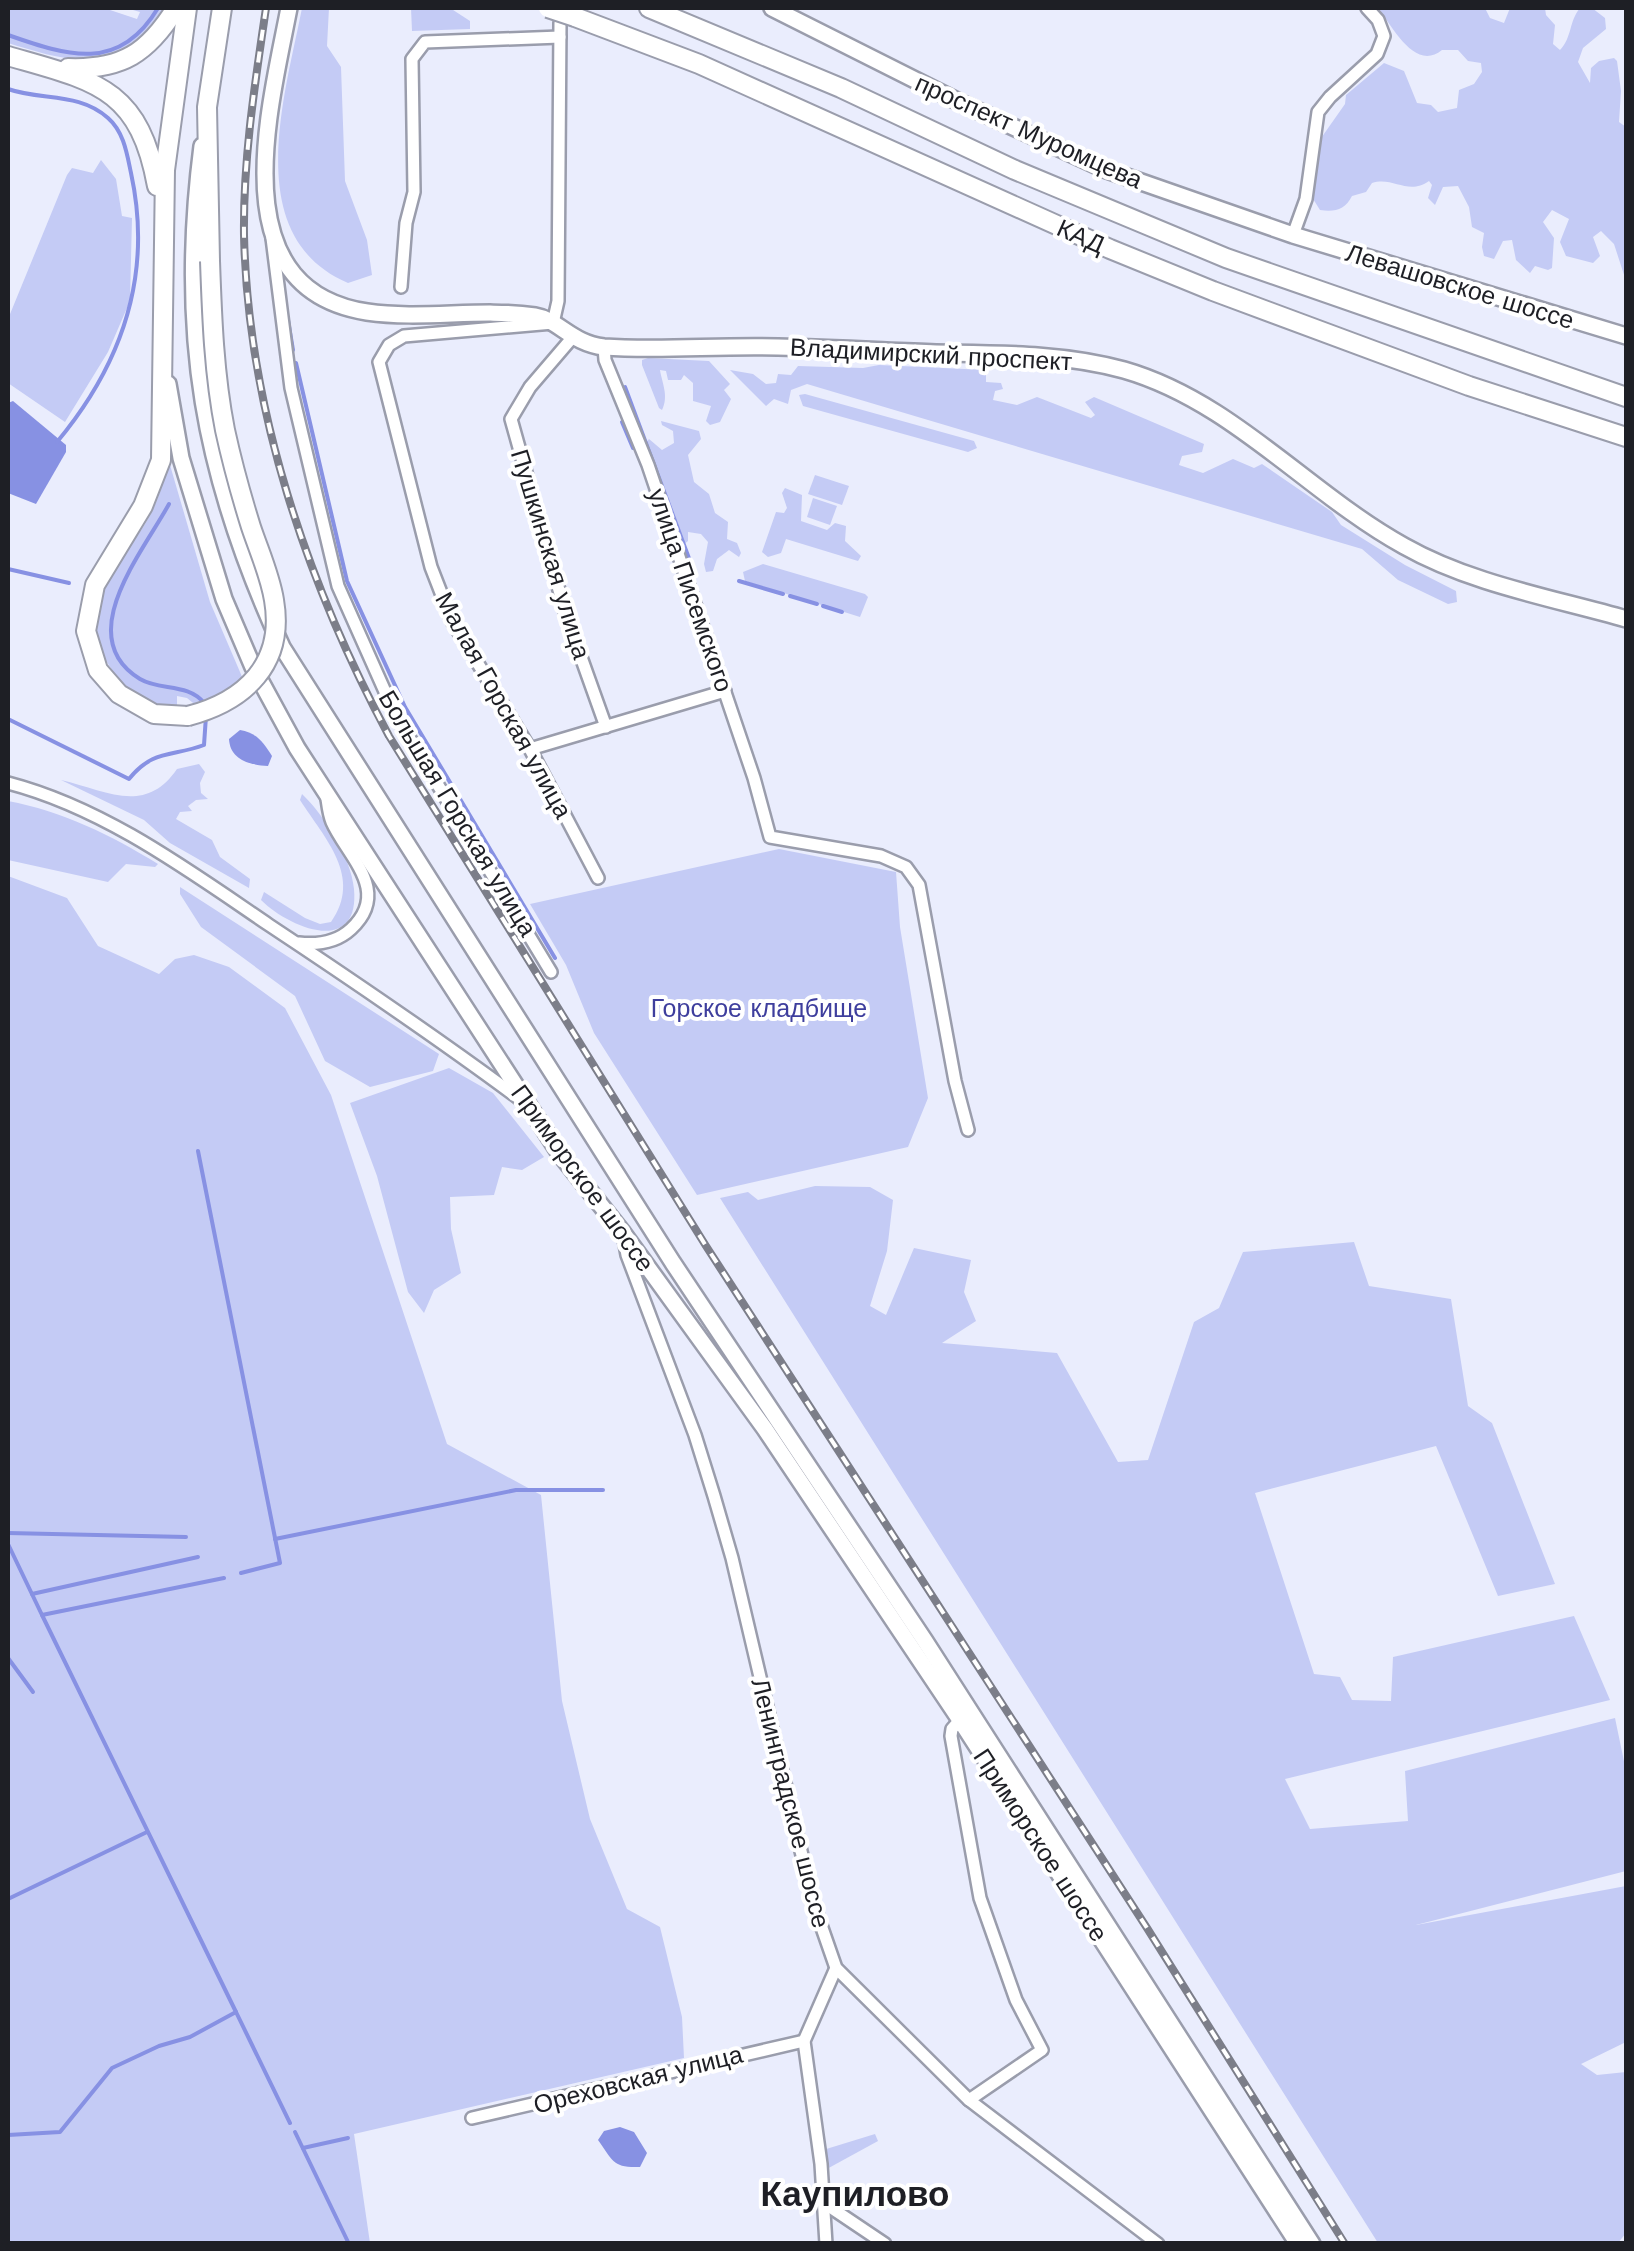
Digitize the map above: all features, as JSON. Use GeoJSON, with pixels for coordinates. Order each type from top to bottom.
{"type":"FeatureCollection","features":[{"type":"Feature","properties":{"kind":"highway"},"geometry":{"type":"LineString","coordinates":[[42,66],[89,68],[129,58],[159,33],[176,8]]}},
{"type":"Feature","properties":{"kind":"highway","name":"Приморское шоссе"},"geometry":{"type":"LineString","coordinates":[[164,365],[162,216],[187,8]]}},
{"type":"Feature","properties":{"kind":"highway","name":"Приморское шоссе"},"geometry":{"type":"LineString","coordinates":[[207,107],[222,8]]}},
{"type":"Feature","properties":{"kind":"highway","name":"КАД"},"geometry":{"type":"LineString","coordinates":[[548,8],[565,26],[699,64],[1019,209],[1213,291],[1469,386],[1626,437]]}},
{"type":"Feature","properties":{"kind":"highway","name":"КАД"},"geometry":{"type":"LineString","coordinates":[[648,8],[841,88],[1032,178],[1226,258],[1626,397]]}},
{"type":"Feature","properties":{"kind":"highway"},"geometry":{"type":"LineString","coordinates":[[8,56],[98,85],[128,109],[146,142],[162,216]]}},
{"type":"Feature","properties":{"kind":"highway"},"geometry":{"type":"LineString","coordinates":[[164,365],[161,460],[143,506],[94,585],[86,630],[98,670],[119,694],[154,714],[188,716],[230,702],[244,691],[264,666],[276,622],[271,587],[226,432],[213,344],[207,107]]}},
{"type":"Feature","properties":{"kind":"main road","name":"Большая Горская улица"},"geometry":{"type":"LineString","coordinates":[[272,238],[266,172],[268,140],[289,8]]}},
{"type":"Feature","properties":{"kind":"main road","name":"проспект Муромцева"},"geometry":{"type":"LineString","coordinates":[[772,8],[1104,170],[1293,235]]}},
{"type":"Feature","properties":{"kind":"main road","name":"Приморское шоссе"},"geometry":{"type":"LineString","coordinates":[[207,107],[194,203],[194,346],[206,432],[250,576],[282,646],[593,1139],[741,1368],[936,1657],[1312,2244]]}},
{"type":"Feature","properties":{"kind":"main road","name":"Левашовское шоссе"},"geometry":{"type":"LineString","coordinates":[[1293,235],[1626,336]]}},
{"type":"Feature","properties":{"kind":"main road","name":"Владимирский проспект"},"geometry":{"type":"LineString","coordinates":[[272,238],[286,268],[306,287],[333,302],[368,312],[537,316],[572,338],[604,347],[776,346],[997,354],[1089,362],[1127,370],[1176,392],[1238,428],[1363,522],[1407,548],[1493,581],[1626,619]]}},
{"type":"Feature","properties":{"kind":"main road","name":"Приморское шоссе"},"geometry":{"type":"LineString","coordinates":[[164,365],[181,458],[224,599],[253,668],[326,794],[560,1154],[623,1233],[765,1429],[960,1720],[1298,2244]]}},
{"type":"Feature","properties":{"kind":"main road"},"geometry":{"type":"LineString","coordinates":[[560,1154],[582,1160],[592,1150],[593,1139]]}},
{"type":"Feature","properties":{"kind":"street"},"geometry":{"type":"LineString","coordinates":[[1293,235],[1306,199],[1318,112],[1377,54],[1384,36],[1368,8]]}},
{"type":"Feature","properties":{"kind":"street"},"geometry":{"type":"LineString","coordinates":[[402,287],[406,224],[414,192],[412,59],[425,42],[565,26],[558,301],[553,323]]}},
{"type":"Feature","properties":{"kind":"street","name":"Большая Горская улица"},"geometry":{"type":"LineString","coordinates":[[272,238],[291,388],[338,586],[395,714],[551,972]]}},
{"type":"Feature","properties":{"kind":"street"},"geometry":{"type":"LineString","coordinates":[[279,300],[286,287],[306,287]]}},
{"type":"Feature","properties":{"kind":"street","name":"Малая Горская улица"},"geometry":{"type":"LineString","coordinates":[[553,323],[404,336],[389,345],[379,362],[430,568],[452,621],[530,749],[598,878]]}},
{"type":"Feature","properties":{"kind":"street","name":"Пушкинская улица"},"geometry":{"type":"LineString","coordinates":[[572,338],[530,387],[511,419],[566,615],[606,727]]}},
{"type":"Feature","properties":{"kind":"street","name":"улица Писемского"},"geometry":{"type":"LineString","coordinates":[[604,347],[605,360],[648,465],[725,691],[770,837],[882,856],[906,867],[919,885],[955,1081],[968,1130]]}},
{"type":"Feature","properties":{"kind":"street"},"geometry":{"type":"LineString","coordinates":[[530,749],[725,691]]}},
{"type":"Feature","properties":{"kind":"street"},"geometry":{"type":"LineString","coordinates":[[8,783],[97,816],[296,942],[443,1042],[528,1106]]}},
{"type":"Feature","properties":{"kind":"street"},"geometry":{"type":"LineString","coordinates":[[296,942],[324,943],[347,934],[365,908],[365,874],[331,821],[326,794]]}},
{"type":"Feature","properties":{"kind":"street","name":"Ленинградское шоссе"},"geometry":{"type":"LineString","coordinates":[[623,1233],[627,1255],[695,1434],[732,1558],[809,1884],[836,1968],[969,2100],[1158,2244]]}},
{"type":"Feature","properties":{"kind":"street"},"geometry":{"type":"LineString","coordinates":[[960,1720],[951,1736],[980,1898],[1016,2000],[1042,2050],[969,2100]]}},
{"type":"Feature","properties":{"kind":"street"},"geometry":{"type":"LineString","coordinates":[[826,2244],[804,2041],[836,1968]]}},
{"type":"Feature","properties":{"kind":"street","name":"Ореховская улица"},"geometry":{"type":"LineString","coordinates":[[472,2118],[804,2041]]}},
{"type":"Feature","properties":{"kind":"street"},"geometry":{"type":"LineString","coordinates":[[824,2203],[885,2244]]}},
{"type":"Feature","properties":{"kind":"green space"},"geometry":{"type":"Polygon","coordinates":[[[8,8],[104,8],[137,19],[140,12],[126,8],[165,8],[135,44],[120,53],[73,59],[8,43],[8,8]]]}},
{"type":"Feature","properties":{"kind":"green space"},"geometry":{"type":"Polygon","coordinates":[[[302,8],[329,8],[327,46],[341,67],[345,181],[367,240],[372,275],[348,283],[314,262],[293,233],[282,199],[278,161],[281,122],[302,8]]]}},
{"type":"Feature","properties":{"kind":"green space"},"geometry":{"type":"Polygon","coordinates":[[[411,8],[450,8],[470,21],[470,29],[412,31],[411,8]]]}},
{"type":"Feature","properties":{"kind":"green space"},"geometry":{"type":"Polygon","coordinates":[[[1378,8],[1485,8],[1490,18],[1504,23],[1510,8],[1545,8],[1555,25],[1553,44],[1560,50],[1580,8],[1592,8],[1605,18],[1606,29],[1583,48],[1578,62],[1590,83],[1591,68],[1599,61],[1617,61],[1621,91],[1619,122],[1626,127],[1626,281],[1614,244],[1601,231],[1593,237],[1600,256],[1593,263],[1566,256],[1560,242],[1569,219],[1552,210],[1543,222],[1554,238],[1552,268],[1535,266],[1530,273],[1516,260],[1512,240],[1503,241],[1494,259],[1484,256],[1484,233],[1472,227],[1469,207],[1458,186],[1443,187],[1435,205],[1428,198],[1432,185],[1429,181],[1414,187],[1372,183],[1366,192],[1352,196],[1339,209],[1320,210],[1310,194],[1318,165],[1319,141],[1345,104],[1346,95],[1384,63],[1404,71],[1417,103],[1431,105],[1438,112],[1457,108],[1459,90],[1474,84],[1482,72],[1481,63],[1468,61],[1458,50],[1442,50],[1432,55],[1414,51],[1378,8]]]}},
{"type":"Feature","properties":{"kind":"green space"},"geometry":{"type":"Polygon","coordinates":[[[101,160],[116,179],[122,216],[132,218],[130,301],[108,352],[65,422],[8,383],[8,319],[67,175],[72,168],[93,173],[101,160]]]}},
{"type":"Feature","properties":{"kind":"green space"},"geometry":{"type":"Polygon","coordinates":[[[642,360],[709,361],[730,384],[724,390],[731,399],[720,422],[710,425],[706,421],[711,406],[693,401],[693,383],[684,375],[681,380],[668,380],[666,371],[660,370],[665,400],[662,410],[659,408],[642,365],[642,360]]]}},
{"type":"Feature","properties":{"kind":"green space"},"geometry":{"type":"Polygon","coordinates":[[[798,366],[986,370],[986,382],[1001,383],[1003,389],[995,391],[993,400],[1017,405],[1037,397],[1091,418],[1095,415],[1085,402],[1094,397],[1204,444],[1202,452],[1182,456],[1179,465],[1203,473],[1233,459],[1254,468],[1262,464],[1332,512],[1341,525],[1456,591],[1457,602],[1448,604],[1398,580],[1362,549],[807,384],[791,390],[788,404],[774,399],[766,406],[730,370],[753,374],[766,384],[776,383],[778,374],[791,375],[798,366]]]}},
{"type":"Feature","properties":{"kind":"green space"},"geometry":{"type":"Polygon","coordinates":[[[799,395],[974,441],[977,448],[968,452],[803,406],[799,395]]]}},
{"type":"Feature","properties":{"kind":"green space"},"geometry":{"type":"Polygon","coordinates":[[[661,421],[699,431],[701,439],[688,455],[694,482],[709,494],[715,513],[728,522],[727,539],[737,543],[741,553],[739,557],[729,550],[717,559],[713,571],[706,572],[708,542],[701,534],[688,532],[688,541],[683,545],[679,541],[645,444],[649,439],[662,450],[674,443],[673,431],[661,421]]]}},
{"type":"Feature","properties":{"kind":"green space"},"geometry":{"type":"Polygon","coordinates":[[[167,465],[210,602],[243,679],[198,707],[177,696],[177,710],[149,701],[125,685],[100,648],[95,628],[101,593],[149,517],[167,465]]]}},
{"type":"Feature","properties":{"kind":"green space"},"geometry":{"type":"Polygon","coordinates":[[[815,475],[849,486],[842,505],[808,494],[815,475]]]}},
{"type":"Feature","properties":{"kind":"green space"},"geometry":{"type":"Polygon","coordinates":[[[785,488],[802,495],[801,521],[827,530],[835,523],[846,526],[845,541],[861,556],[858,561],[786,539],[781,553],[768,557],[762,552],[776,512],[784,513],[787,508],[782,493],[785,488]]]}},
{"type":"Feature","properties":{"kind":"green space"},"geometry":{"type":"Polygon","coordinates":[[[813,498],[837,506],[830,525],[807,517],[813,498]]]}},
{"type":"Feature","properties":{"kind":"green space"},"geometry":{"type":"Polygon","coordinates":[[[763,564],[865,594],[868,597],[860,617],[745,581],[743,572],[763,564]]]}},
{"type":"Feature","properties":{"kind":"green space"},"geometry":{"type":"Polygon","coordinates":[[[199,764],[205,772],[201,793],[208,799],[196,800],[188,806],[192,811],[180,812],[176,819],[212,840],[220,857],[250,879],[249,888],[170,843],[144,820],[61,780],[138,796],[165,783],[177,769],[199,764]]]}},
{"type":"Feature","properties":{"kind":"green space"},"geometry":{"type":"Polygon","coordinates":[[[302,794],[335,837],[352,877],[353,910],[346,923],[335,930],[304,927],[261,900],[264,892],[320,924],[331,922],[340,905],[343,889],[337,859],[300,800],[302,794]]]}},
{"type":"Feature","properties":{"kind":"green space"},"geometry":{"type":"Polygon","coordinates":[[[8,801],[86,825],[158,864],[126,864],[108,882],[8,860],[8,801]]]}},
{"type":"Feature","properties":{"kind":"green space","name":"Горское кладбище"},"geometry":{"type":"Polygon","coordinates":[[[779,849],[896,872],[900,927],[928,1098],[908,1147],[697,1195],[594,1033],[566,965],[530,904],[779,849]]]}},
{"type":"Feature","properties":{"kind":"green space"},"geometry":{"type":"Polygon","coordinates":[[[8,876],[67,898],[98,946],[159,974],[175,959],[194,955],[229,967],[285,1008],[331,1095],[447,1444],[541,1495],[562,1701],[590,1819],[627,1909],[660,1927],[682,2017],[684,2058],[354,2134],[370,2243],[8,2243],[8,876]]]}},
{"type":"Feature","properties":{"kind":"green space"},"geometry":{"type":"Polygon","coordinates":[[[180,887],[439,1054],[433,1071],[370,1087],[325,1061],[295,996],[201,927],[180,894],[180,887]]]}},
{"type":"Feature","properties":{"kind":"green space"},"geometry":{"type":"Polygon","coordinates":[[[449,1068],[493,1093],[544,1157],[522,1170],[502,1167],[494,1195],[450,1197],[451,1229],[461,1273],[434,1290],[424,1313],[408,1292],[377,1176],[350,1103],[449,1068]]]}},
{"type":"Feature","properties":{"kind":"green space"},"geometry":{"type":"Polygon","coordinates":[[[815,1186],[870,1187],[893,1200],[887,1251],[870,1306],[886,1315],[914,1248],[971,1260],[964,1292],[976,1321],[942,1343],[1057,1353],[1118,1462],[1148,1460],[1194,1322],[1219,1308],[1243,1252],[1354,1242],[1369,1286],[1451,1299],[1468,1406],[1492,1423],[1555,1584],[1498,1596],[1436,1446],[1255,1493],[1314,1674],[1340,1677],[1352,1700],[1391,1701],[1393,1657],[1574,1616],[1610,1700],[1285,1779],[1310,1829],[1408,1821],[1405,1771],[1615,1718],[1626,1771],[1626,1871],[1416,1925],[1626,1886],[1626,2042],[1581,2064],[1597,2075],[1626,2072],[1626,2233],[1618,2243],[1378,2243],[720,1198],[748,1192],[758,1200],[815,1186]]]}},
{"type":"Feature","properties":{"kind":"green space"},"geometry":{"type":"Polygon","coordinates":[[[875,2134],[878,2141],[825,2170],[823,2150],[875,2134]]]}},
{"type":"Feature","properties":{"kind":"water"},"geometry":{"type":"Polygon","coordinates":[[[13,401],[66,445],[66,452],[36,504],[8,493],[8,403],[13,401]]]}},
{"type":"Feature","properties":{"kind":"water"},"geometry":{"type":"Polygon","coordinates":[[[240,730],[266,746],[272,756],[268,766],[248,763],[233,752],[229,739],[240,730]]]}},
{"type":"Feature","properties":{"kind":"water"},"geometry":{"type":"Polygon","coordinates":[[[620,2127],[634,2132],[647,2153],[640,2167],[614,2162],[598,2140],[604,2131],[620,2127]]]}},
{"type":"Feature","properties":{"kind":"waterway"},"geometry":{"type":"LineString","coordinates":[[8,35],[72,53],[109,51],[127,43],[143,29],[158,8]]}},
{"type":"Feature","properties":{"kind":"waterway"},"geometry":{"type":"LineString","coordinates":[[8,89],[85,104],[108,118],[124,144],[137,210],[138,247],[127,316],[99,381],[57,442]]}},
{"type":"Feature","properties":{"kind":"waterway"},"geometry":{"type":"LineString","coordinates":[[288,320],[293,350]]}},
{"type":"Feature","properties":{"kind":"waterway"},"geometry":{"type":"LineString","coordinates":[[296,363],[347,581],[405,707],[555,958]]}},
{"type":"Feature","properties":{"kind":"waterway"},"geometry":{"type":"LineString","coordinates":[[625,387],[693,569]]}},
{"type":"Feature","properties":{"kind":"waterway"},"geometry":{"type":"LineString","coordinates":[[622,422],[633,448]]}},
{"type":"Feature","properties":{"kind":"waterway"},"geometry":{"type":"LineString","coordinates":[[169,504],[119,594],[112,618],[112,641],[120,661],[140,679],[190,692],[204,703]]}},
{"type":"Feature","properties":{"kind":"waterway"},"geometry":{"type":"LineString","coordinates":[[8,569],[69,583]]}},
{"type":"Feature","properties":{"kind":"waterway"},"geometry":{"type":"LineString","coordinates":[[739,581],[783,594]]}},
{"type":"Feature","properties":{"kind":"waterway"},"geometry":{"type":"LineString","coordinates":[[790,596],[817,604]]}},
{"type":"Feature","properties":{"kind":"waterway"},"geometry":{"type":"LineString","coordinates":[[823,606],[842,612]]}},
{"type":"Feature","properties":{"kind":"waterway"},"geometry":{"type":"LineString","coordinates":[[8,719],[129,779],[155,758],[204,745],[206,716]]}},
{"type":"Feature","properties":{"kind":"waterway"},"geometry":{"type":"LineString","coordinates":[[198,1151],[280,1563],[241,1573]]}},
{"type":"Feature","properties":{"kind":"waterway"},"geometry":{"type":"LineString","coordinates":[[275,1539],[516,1490],[603,1490]]}},
{"type":"Feature","properties":{"kind":"waterway"},"geometry":{"type":"LineString","coordinates":[[8,1533],[186,1537]]}},
{"type":"Feature","properties":{"kind":"waterway"},"geometry":{"type":"LineString","coordinates":[[8,1544],[42,1615]]}},
{"type":"Feature","properties":{"kind":"waterway"},"geometry":{"type":"LineString","coordinates":[[32,1594],[198,1557]]}},
{"type":"Feature","properties":{"kind":"waterway"},"geometry":{"type":"LineString","coordinates":[[224,1578],[42,1615],[236,2012]]}},
{"type":"Feature","properties":{"kind":"waterway"},"geometry":{"type":"LineString","coordinates":[[8,1658],[33,1692]]}},
{"type":"Feature","properties":{"kind":"waterway"},"geometry":{"type":"LineString","coordinates":[[8,1899],[147,1832]]}},
{"type":"Feature","properties":{"kind":"waterway"},"geometry":{"type":"LineString","coordinates":[[8,2135],[60,2132],[112,2068],[159,2046],[190,2037],[236,2012],[290,2123]]}},
{"type":"Feature","properties":{"kind":"waterway"},"geometry":{"type":"LineString","coordinates":[[295,2132],[349,2244]]}},
{"type":"Feature","properties":{"kind":"waterway"},"geometry":{"type":"LineString","coordinates":[[303,2148],[348,2138]]}},
{"type":"Feature","properties":{"kind":"railway"},"geometry":{"type":"LineString","coordinates":[[266,8],[250,121],[244,207],[248,300],[257,366],[287,494],[332,618],[359,678],[389,736],[706,1246],[1147,1928],[1345,2244]]}},
{"type":"Feature","properties":{"kind":"district","name":"Каупилово"},"geometry":{"type":"Point","coordinates":[855,2194]}}]}
